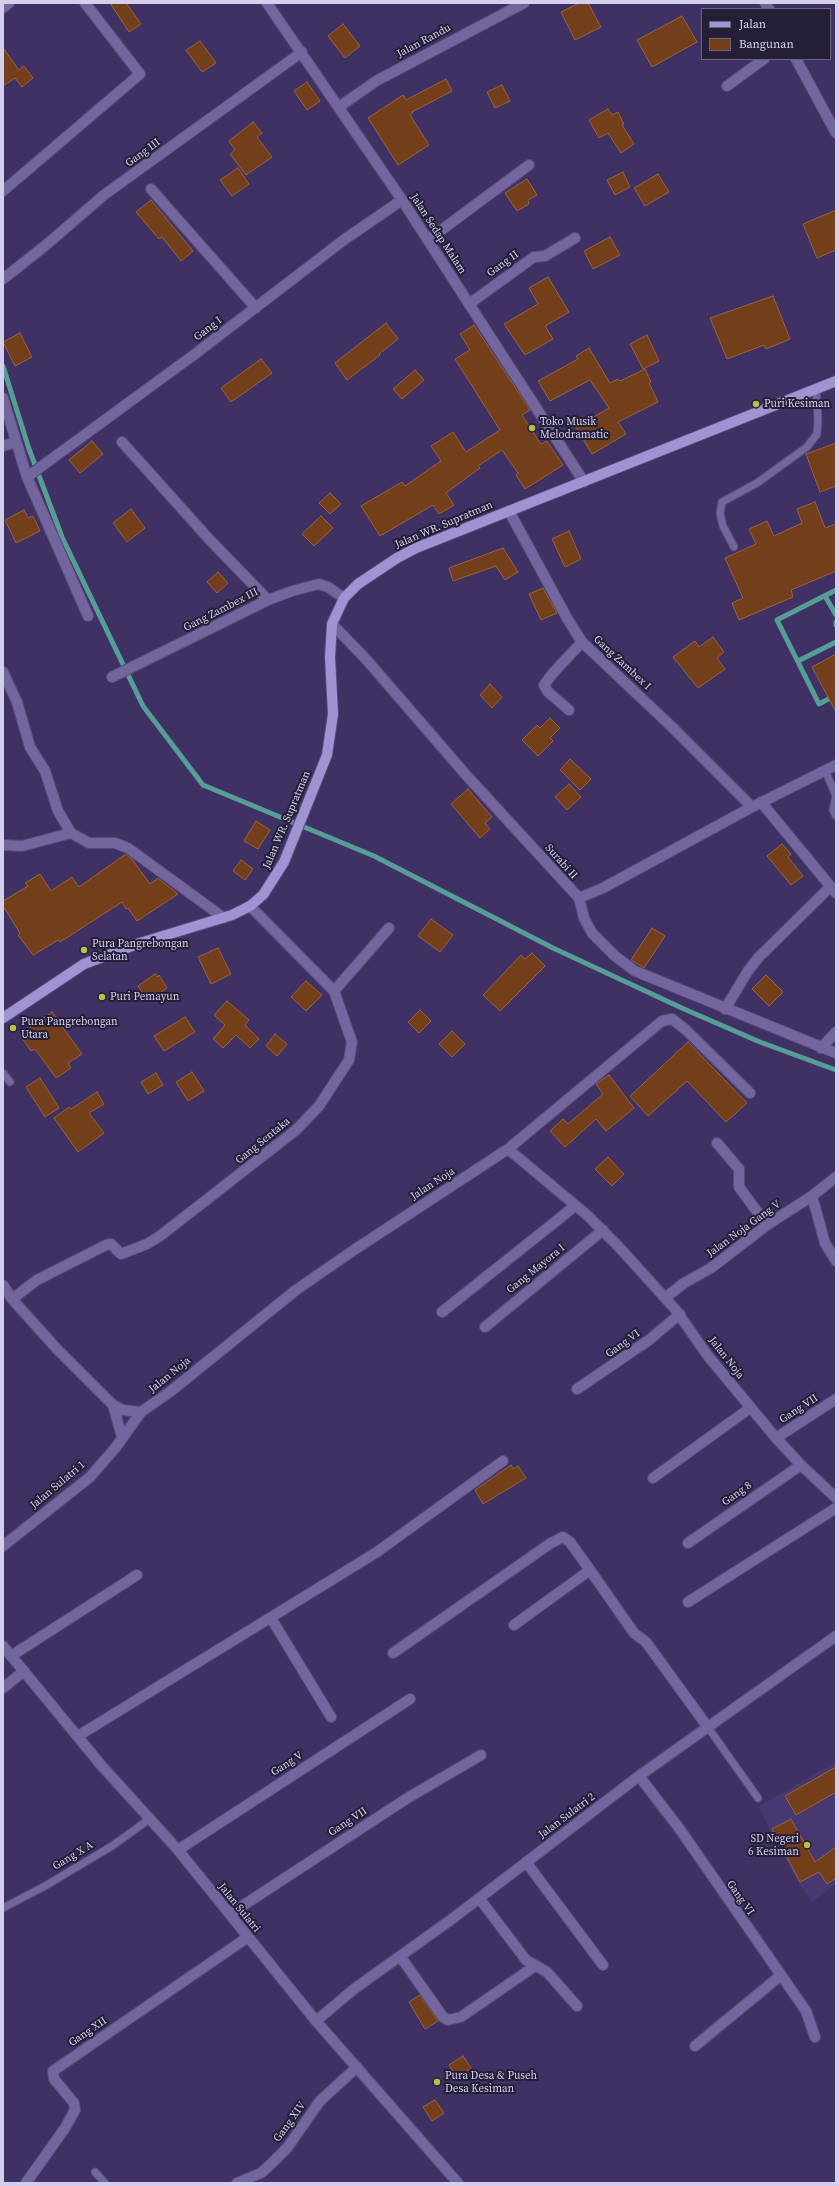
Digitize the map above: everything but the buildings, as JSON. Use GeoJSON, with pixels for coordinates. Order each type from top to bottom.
{"type":"FeatureCollection","features":[{"type":"Feature","properties":{"kind":"main road","name":"Jalan WR. Supratman"},"geometry":{"type":"LineString","coordinates":[[3,1018],[71,971],[98,957],[224,918],[250,906],[263,895],[278,874],[294,839],[330,744],[333,694],[330,657],[332,624],[344,598],[358,584],[397,558],[416,548],[836,381]]}},
{"type":"Feature","properties":{"kind":"street"},"geometry":{"type":"LineString","coordinates":[[3,8],[9,3]]}},
{"type":"Feature","properties":{"kind":"street"},"geometry":{"type":"LineString","coordinates":[[3,191],[140,74],[85,3]]}},
{"type":"Feature","properties":{"kind":"street","name":"Jalan Sedap Malam"},"geometry":{"type":"LineString","coordinates":[[267,3],[340,107],[402,200],[584,482]]}},
{"type":"Feature","properties":{"kind":"street","name":"Jalan Randu"},"geometry":{"type":"LineString","coordinates":[[340,107],[376,81],[524,3]]}},
{"type":"Feature","properties":{"kind":"street","name":"Gang III"},"geometry":{"type":"LineString","coordinates":[[3,279],[46,246],[104,195],[302,52]]}},
{"type":"Feature","properties":{"kind":"street"},"geometry":{"type":"LineString","coordinates":[[727,86],[763,60]]}},
{"type":"Feature","properties":{"kind":"street"},"geometry":{"type":"LineString","coordinates":[[797,60],[836,133]]}},
{"type":"Feature","properties":{"kind":"street"},"geometry":{"type":"LineString","coordinates":[[428,240],[529,165]]}},
{"type":"Feature","properties":{"kind":"street"},"geometry":{"type":"LineString","coordinates":[[151,189],[256,308]]}},
{"type":"Feature","properties":{"kind":"street","name":"Gang I"},"geometry":{"type":"LineString","coordinates":[[28,476],[256,308],[345,239],[402,200]]}},
{"type":"Feature","properties":{"kind":"street","name":"Gang II"},"geometry":{"type":"LineString","coordinates":[[470,304],[534,256],[548,254],[575,238]]}},
{"type":"Feature","properties":{"kind":"street"},"geometry":{"type":"LineString","coordinates":[[3,398],[28,476],[88,616]]}},
{"type":"Feature","properties":{"kind":"street"},"geometry":{"type":"LineString","coordinates":[[3,446],[16,442]]}},
{"type":"Feature","properties":{"kind":"street"},"geometry":{"type":"LineString","coordinates":[[122,442],[204,533],[268,600]]}},
{"type":"Feature","properties":{"kind":"street","name":"Gang Zambex I"},"geometry":{"type":"LineString","coordinates":[[509,511],[567,618],[582,642],[756,804],[833,890]]}},
{"type":"Feature","properties":{"kind":"street","name":"Gang Zambex III"},"geometry":{"type":"LineString","coordinates":[[115,676],[268,600],[311,585],[319,584],[328,587],[344,598]]}},
{"type":"Feature","properties":{"kind":"street","name":"Surabi II"},"geometry":{"type":"LineString","coordinates":[[332,624],[365,658],[467,776],[579,898]]}},
{"type":"Feature","properties":{"kind":"street"},"geometry":{"type":"LineString","coordinates":[[569,710],[548,692],[544,685],[553,673],[582,642]]}},
{"type":"Feature","properties":{"kind":"street"},"geometry":{"type":"LineString","coordinates":[[3,672],[17,702],[30,747],[44,771],[58,812],[71,832],[89,843],[108,842],[128,848],[224,918]]}},
{"type":"Feature","properties":{"kind":"street"},"geometry":{"type":"LineString","coordinates":[[836,765],[756,804],[603,888],[579,898],[584,918],[592,933],[628,967],[642,976],[836,1053]]}},
{"type":"Feature","properties":{"kind":"street"},"geometry":{"type":"LineString","coordinates":[[3,845],[22,846],[71,832]]}},
{"type":"Feature","properties":{"kind":"street"},"geometry":{"type":"LineString","coordinates":[[725,1009],[748,971],[758,958],[833,890]]}},
{"type":"Feature","properties":{"kind":"street","name":"Gang Sentaka"},"geometry":{"type":"LineString","coordinates":[[12,1299],[37,1280],[106,1245],[111,1244],[121,1254],[147,1244],[228,1185],[296,1130],[319,1106],[349,1060],[352,1042],[334,990],[250,906]]}},
{"type":"Feature","properties":{"kind":"street"},"geometry":{"type":"LineString","coordinates":[[334,990],[389,928]]}},
{"type":"Feature","properties":{"kind":"street"},"geometry":{"type":"LineString","coordinates":[[508,1150],[666,1019],[672,1019],[686,1030],[750,1094]]}},
{"type":"Feature","properties":{"kind":"street"},"geometry":{"type":"LineString","coordinates":[[821,1048],[836,1032]]}},
{"type":"Feature","properties":{"kind":"street"},"geometry":{"type":"LineString","coordinates":[[717,1143],[739,1169],[739,1187],[767,1225]]}},
{"type":"Feature","properties":{"kind":"street","name":"Jalan Noja"},"geometry":{"type":"LineString","coordinates":[[141,1412],[166,1395],[296,1290],[354,1250],[508,1150],[603,1230],[680,1314],[708,1356],[776,1438],[801,1465],[836,1498]]}},
{"type":"Feature","properties":{"kind":"street","name":"Jalan Noja Gang V"},"geometry":{"type":"LineString","coordinates":[[665,1298],[684,1283],[711,1268],[767,1225],[812,1196],[836,1177]]}},
{"type":"Feature","properties":{"kind":"street"},"geometry":{"type":"LineString","coordinates":[[812,1196],[825,1243],[836,1261]]}},
{"type":"Feature","properties":{"kind":"street"},"geometry":{"type":"LineString","coordinates":[[442,1312],[575,1206]]}},
{"type":"Feature","properties":{"kind":"street","name":"Gang Mayora I"},"geometry":{"type":"LineString","coordinates":[[485,1327],[603,1230]]}},
{"type":"Feature","properties":{"kind":"street"},"geometry":{"type":"LineString","coordinates":[[3,1285],[12,1299],[57,1349],[113,1405],[124,1410],[141,1412]]}},
{"type":"Feature","properties":{"kind":"street","name":"Gang VI"},"geometry":{"type":"LineString","coordinates":[[577,1389],[649,1340],[680,1314]]}},
{"type":"Feature","properties":{"kind":"street","name":"Gang VII"},"geometry":{"type":"LineString","coordinates":[[776,1438],[836,1399]]}},
{"type":"Feature","properties":{"kind":"street"},"geometry":{"type":"LineString","coordinates":[[113,1405],[122,1437]]}},
{"type":"Feature","properties":{"kind":"street"},"geometry":{"type":"LineString","coordinates":[[653,1478],[750,1408]]}},
{"type":"Feature","properties":{"kind":"street","name":"Jalan Sulatri 1"},"geometry":{"type":"LineString","coordinates":[[3,1546],[90,1477],[141,1412]]}},
{"type":"Feature","properties":{"kind":"street"},"geometry":{"type":"LineString","coordinates":[[78,1736],[377,1552],[503,1461]]}},
{"type":"Feature","properties":{"kind":"street","name":"Gang 8"},"geometry":{"type":"LineString","coordinates":[[688,1543],[801,1465]]}},
{"type":"Feature","properties":{"kind":"street"},"geometry":{"type":"LineString","coordinates":[[688,1602],[836,1508]]}},
{"type":"Feature","properties":{"kind":"street"},"geometry":{"type":"LineString","coordinates":[[393,1653],[560,1538],[567,1539],[634,1633],[646,1642],[707,1726]]}},
{"type":"Feature","properties":{"kind":"street"},"geometry":{"type":"LineString","coordinates":[[514,1625],[590,1570]]}},
{"type":"Feature","properties":{"kind":"street"},"geometry":{"type":"LineString","coordinates":[[11,1656],[137,1575]]}},
{"type":"Feature","properties":{"kind":"street"},"geometry":{"type":"LineString","coordinates":[[271,1618],[331,1717]]}},
{"type":"Feature","properties":{"kind":"street","name":"Jalan Sulatri 2"},"geometry":{"type":"LineString","coordinates":[[316,2021],[354,1989],[479,1898],[639,1776],[707,1726],[836,1636]]}},
{"type":"Feature","properties":{"kind":"street","name":"Jalan Sulatri"},"geometry":{"type":"LineString","coordinates":[[3,1646],[101,1764],[151,1818],[178,1850],[316,2021],[458,2183]]}},
{"type":"Feature","properties":{"kind":"street"},"geometry":{"type":"LineString","coordinates":[[3,1688],[24,1671]]}},
{"type":"Feature","properties":{"kind":"street","name":"Gang V"},"geometry":{"type":"LineString","coordinates":[[178,1850],[410,1699]]}},
{"type":"Feature","properties":{"kind":"street","name":"Gang VII"},"geometry":{"type":"LineString","coordinates":[[230,1914],[400,1803],[482,1755]]}},
{"type":"Feature","properties":{"kind":"street","name":"Gang VI"},"geometry":{"type":"LineString","coordinates":[[639,1776],[679,1828],[780,1976],[806,2011],[815,2037]]}},
{"type":"Feature","properties":{"kind":"street"},"geometry":{"type":"LineString","coordinates":[[526,1862],[603,1965]]}},
{"type":"Feature","properties":{"kind":"street"},"geometry":{"type":"LineString","coordinates":[[479,1898],[526,1960],[547,1972],[577,2006]]}},
{"type":"Feature","properties":{"kind":"street","name":"Gang XII"},"geometry":{"type":"LineString","coordinates":[[26,2183],[65,2128],[75,2110],[74,2104],[54,2079],[53,2071],[248,1937]]}},
{"type":"Feature","properties":{"kind":"street"},"geometry":{"type":"LineString","coordinates":[[400,1956],[443,2017],[448,2020],[461,2017],[535,1966]]}},
{"type":"Feature","properties":{"kind":"street"},"geometry":{"type":"LineString","coordinates":[[695,2046],[780,1976]]}},
{"type":"Feature","properties":{"kind":"street","name":"Gang XIV"},"geometry":{"type":"LineString","coordinates":[[237,2183],[261,2173],[272,2163],[287,2148],[320,2101],[357,2067]]}},
{"type":"Feature","properties":{"kind":"lane"},"geometry":{"type":"LineString","coordinates":[[734,547],[723,526],[720,513],[722,502],[757,483],[807,447],[816,434],[818,420],[816,389]]}},
{"type":"Feature","properties":{"kind":"lane"},"geometry":{"type":"LineString","coordinates":[[825,770],[836,796],[833,810],[836,816]]}},
{"type":"Feature","properties":{"kind":"lane"},"geometry":{"type":"LineString","coordinates":[[3,1072],[10,1082]]}},
{"type":"Feature","properties":{"kind":"lane"},"geometry":{"type":"LineString","coordinates":[[707,1726],[758,1798]]}},
{"type":"Feature","properties":{"kind":"lane","name":"Gang X A"},"geometry":{"type":"LineString","coordinates":[[3,1908],[45,1886],[112,1846],[151,1818]]}},
{"type":"Feature","properties":{"kind":"lane"},"geometry":{"type":"LineString","coordinates":[[95,2172],[105,2183]]}},
{"type":"Feature","properties":{"kind":"shaded area","name":"SD Negeri 6 Kesiman"},"geometry":{"type":"Polygon","coordinates":[[[836,1762],[836,1884],[812,1902],[799,1884],[758,1807],[836,1762]]]}},
{"type":"Feature","properties":{"kind":"waterway"},"geometry":{"type":"LineString","coordinates":[[3,366],[29,449],[62,537],[143,706],[203,785],[374,856],[553,948],[684,1009],[760,1042],[836,1070]]}},
{"type":"Feature","properties":{"kind":"waterway"},"geometry":{"type":"LineString","coordinates":[[836,590],[777,620],[819,704],[836,695]]}},
{"type":"Feature","properties":{"kind":"waterway"},"geometry":{"type":"LineString","coordinates":[[825,596],[836,615]]}},
{"type":"Feature","properties":{"kind":"waterway"},"geometry":{"type":"LineString","coordinates":[[798,661],[836,642]]}},
{"type":"Feature","properties":{"kind":"place","name":"Puri Kesiman"},"geometry":{"type":"Point","coordinates":[756,404]}},
{"type":"Feature","properties":{"kind":"place","name":"Toko Musik Melodramatic"},"geometry":{"type":"Point","coordinates":[532,428]}},
{"type":"Feature","properties":{"kind":"place","name":"Pura Pangrebongan Selatan"},"geometry":{"type":"Point","coordinates":[84,950]}},
{"type":"Feature","properties":{"kind":"place","name":"Puri Pemayun"},"geometry":{"type":"Point","coordinates":[102,997]}},
{"type":"Feature","properties":{"kind":"place","name":"Pura Pangrebongan Utara"},"geometry":{"type":"Point","coordinates":[13,1028]}},
{"type":"Feature","properties":{"kind":"place","name":"SD Negeri 6 Kesiman"},"geometry":{"type":"Point","coordinates":[807,1845]}},
{"type":"Feature","properties":{"kind":"place","name":"Pura Desa & Puseh Desa Kesiman"},"geometry":{"type":"Point","coordinates":[437,2082]}}]}
